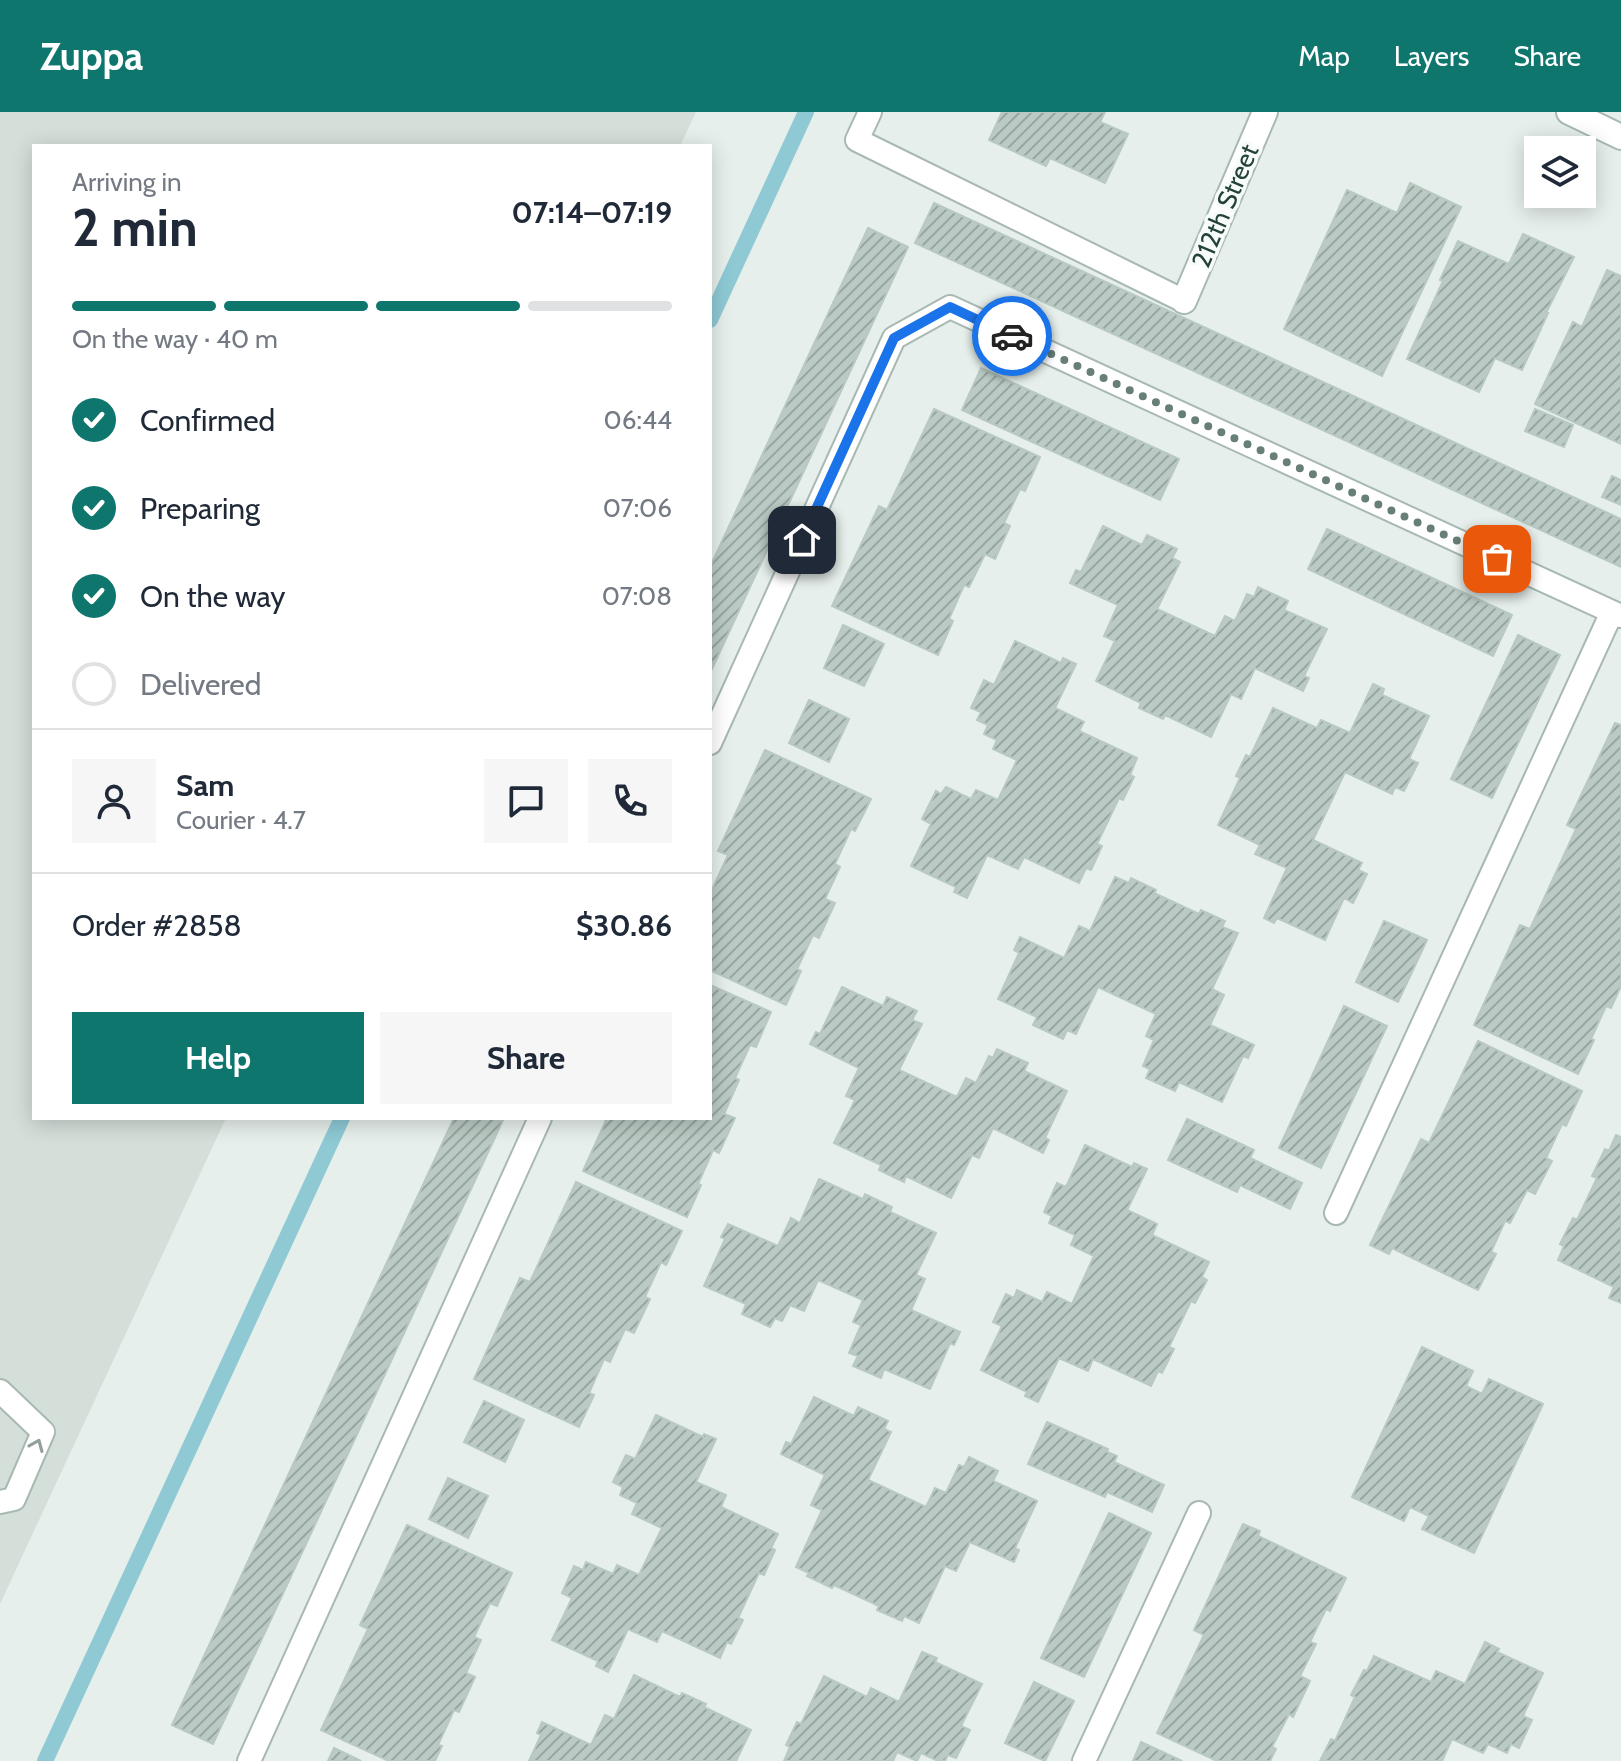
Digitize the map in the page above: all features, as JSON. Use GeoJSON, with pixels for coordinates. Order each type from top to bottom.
{"type":"FeatureCollection","features":[{"type":"Feature","properties":{"kind":"street","name":"212th Street"},"geometry":{"type":"LineString","coordinates":[[1184,301],[1265,112]]}},
{"type":"Feature","properties":{"kind":"street"},"geometry":{"type":"LineString","coordinates":[[1569,112],[1621,137]]}},
{"type":"Feature","properties":{"kind":"lane"},"geometry":{"type":"LineString","coordinates":[[870,112],[857,140],[1184,301]]}},
{"type":"Feature","properties":{"kind":"lane"},"geometry":{"type":"LineString","coordinates":[[712,739],[894,338],[950,307],[1616,614],[1336,1213]]}},
{"type":"Feature","properties":{"kind":"lane"},"geometry":{"type":"LineString","coordinates":[[249,1761],[539,1120]]}},
{"type":"Feature","properties":{"kind":"lane"},"geometry":{"type":"LineString","coordinates":[[0,1391],[43,1432],[14,1499],[0,1502]]}},
{"type":"Feature","properties":{"kind":"lane"},"geometry":{"type":"LineString","coordinates":[[1084,1761],[1199,1513]]}},
{"type":"Feature","properties":{"kind":"shaded area"},"geometry":{"type":"Polygon","coordinates":[[[0,112],[696,112],[681,144],[32,144],[32,1120],[225,1120],[0,1604],[0,112]]]}},
{"type":"Feature","properties":{"kind":"building"},"geometry":{"type":"Polygon","coordinates":[[[1002,112],[1105,112],[1100,122],[1128,134],[1105,183],[1050,158],[1046,166],[989,140],[1002,112]]]}},
{"type":"Feature","properties":{"kind":"building"},"geometry":{"type":"Polygon","coordinates":[[[1410,183],[1461,207],[1382,376],[1284,329],[1347,190],[1397,213],[1410,183]]]}},
{"type":"Feature","properties":{"kind":"building"},"geometry":{"type":"Polygon","coordinates":[[[934,203],[1621,519],[1621,567],[915,243],[934,203]]]}},
{"type":"Feature","properties":{"kind":"building"},"geometry":{"type":"Polygon","coordinates":[[[868,228],[908,247],[712,669],[712,563],[868,228]]]}},
{"type":"Feature","properties":{"kind":"building"},"geometry":{"type":"Polygon","coordinates":[[[1523,234],[1574,257],[1522,370],[1495,358],[1479,392],[1407,359],[1458,241],[1509,264],[1523,234]]]}},
{"type":"Feature","properties":{"kind":"building"},"geometry":{"type":"Polygon","coordinates":[[[1607,270],[1621,276],[1621,444],[1535,404],[1573,322],[1582,327],[1607,270]]]}},
{"type":"Feature","properties":{"kind":"building"},"geometry":{"type":"Polygon","coordinates":[[[981,368],[1179,459],[1160,500],[962,410],[981,368]]]}},
{"type":"Feature","properties":{"kind":"building"},"geometry":{"type":"Polygon","coordinates":[[[934,409],[1040,457],[1025,491],[1020,489],[1004,523],[1010,526],[995,559],[985,554],[969,587],[964,585],[938,655],[832,606],[879,506],[887,510],[934,409]]]}},
{"type":"Feature","properties":{"kind":"building"},"geometry":{"type":"Polygon","coordinates":[[[1535,409],[1573,425],[1564,447],[1525,431],[1535,409]]]}},
{"type":"Feature","properties":{"kind":"building"},"geometry":{"type":"Polygon","coordinates":[[[1612,476],[1621,480],[1621,505],[1602,497],[1612,476]]]}},
{"type":"Feature","properties":{"kind":"building"},"geometry":{"type":"Polygon","coordinates":[[[1103,526],[1142,545],[1147,535],[1177,549],[1172,558],[1180,562],[1157,609],[1215,636],[1225,616],[1235,621],[1247,594],[1254,597],[1258,587],[1288,601],[1284,610],[1327,629],[1304,676],[1309,678],[1303,691],[1255,668],[1241,699],[1231,694],[1211,737],[1165,715],[1163,719],[1139,708],[1141,703],[1096,681],[1115,641],[1104,636],[1118,605],[1070,583],[1076,570],[1081,572],[1103,526]]]}},
{"type":"Feature","properties":{"kind":"building"},"geometry":{"type":"Polygon","coordinates":[[[1327,529],[1512,615],[1493,656],[1308,569],[1327,529]]]}},
{"type":"Feature","properties":{"kind":"building"},"geometry":{"type":"Polygon","coordinates":[[[843,625],[884,644],[864,686],[824,668],[843,625]]]}},
{"type":"Feature","properties":{"kind":"building"},"geometry":{"type":"Polygon","coordinates":[[[1518,635],[1560,655],[1492,798],[1451,779],[1518,635]]]}},
{"type":"Feature","properties":{"kind":"building"},"geometry":{"type":"Polygon","coordinates":[[[1015,641],[1061,663],[1063,658],[1076,664],[1055,708],[1084,722],[1079,731],[1137,758],[1130,775],[1134,777],[1123,800],[1119,798],[1097,844],[1102,846],[1091,870],[1086,868],[1079,883],[1024,857],[1018,869],[987,855],[967,898],[954,892],[956,887],[911,866],[931,824],[922,819],[936,791],[941,794],[946,787],[971,799],[976,790],[998,800],[1017,760],[993,749],[997,740],[984,734],[988,725],[977,720],[981,712],[971,708],[984,680],[994,685],[1015,641]]]}},
{"type":"Feature","properties":{"kind":"building"},"geometry":{"type":"Polygon","coordinates":[[[1373,684],[1384,689],[1382,695],[1429,716],[1409,759],[1418,763],[1404,791],[1395,787],[1392,794],[1345,772],[1313,840],[1362,863],[1358,870],[1367,874],[1353,903],[1344,898],[1325,940],[1277,918],[1274,923],[1264,918],[1287,868],[1255,854],[1260,845],[1218,825],[1240,778],[1236,776],[1246,755],[1250,757],[1273,708],[1317,728],[1321,720],[1350,733],[1373,684]]]}},
{"type":"Feature","properties":{"kind":"building"},"geometry":{"type":"Polygon","coordinates":[[[809,700],[849,719],[829,762],[789,743],[809,700]]]}},
{"type":"Feature","properties":{"kind":"building"},"geometry":{"type":"Polygon","coordinates":[[[1615,723],[1621,725],[1621,986],[1611,1008],[1606,1006],[1578,1074],[1474,1025],[1520,925],[1530,929],[1576,829],[1567,825],[1615,723]]]}},
{"type":"Feature","properties":{"kind":"building"},"geometry":{"type":"Polygon","coordinates":[[[765,750],[871,799],[855,831],[851,829],[835,864],[840,867],[825,899],[835,903],[819,938],[813,935],[797,969],[801,971],[786,1005],[712,971],[712,890],[728,855],[718,851],[765,750]]]}},
{"type":"Feature","properties":{"kind":"building"},"geometry":{"type":"Polygon","coordinates":[[[1115,877],[1129,883],[1131,878],[1156,890],[1154,893],[1199,914],[1201,910],[1225,921],[1222,927],[1238,933],[1212,989],[1224,995],[1210,1025],[1254,1045],[1248,1058],[1243,1056],[1222,1102],[1179,1082],[1175,1091],[1146,1078],[1150,1069],[1143,1066],[1154,1040],[1146,1036],[1156,1014],[1098,987],[1076,1034],[1067,1030],[1063,1039],[1033,1025],[1037,1017],[998,999],[1019,953],[1014,950],[1020,937],[1064,958],[1079,926],[1090,931],[1115,877]]]}},
{"type":"Feature","properties":{"kind":"building"},"geometry":{"type":"Polygon","coordinates":[[[1384,921],[1427,940],[1398,1002],[1356,982],[1384,921]]]}},
{"type":"Feature","properties":{"kind":"building"},"geometry":{"type":"Polygon","coordinates":[[[712,986],[771,1012],[756,1047],[750,1045],[735,1078],[739,1080],[724,1114],[735,1118],[719,1153],[713,1150],[687,1217],[583,1171],[606,1120],[712,1120],[712,986]]]}},
{"type":"Feature","properties":{"kind":"building"},"geometry":{"type":"Polygon","coordinates":[[[842,987],[883,1006],[887,997],[917,1011],[912,1020],[922,1024],[899,1070],[957,1097],[966,1078],[976,1083],[989,1056],[993,1058],[997,1049],[1028,1063],[1024,1071],[1067,1091],[1045,1138],[1049,1140],[1043,1153],[993,1128],[979,1158],[972,1155],[951,1198],[906,1176],[904,1182],[879,1170],[881,1165],[834,1143],[855,1100],[846,1096],[859,1068],[810,1044],[816,1032],[820,1034],[842,987]]]}},
{"type":"Feature","properties":{"kind":"building"},"geometry":{"type":"Polygon","coordinates":[[[1344,1006],[1387,1026],[1321,1168],[1279,1148],[1344,1006]]]}},
{"type":"Feature","properties":{"kind":"building"},"geometry":{"type":"Polygon","coordinates":[[[1478,1041],[1582,1091],[1566,1126],[1562,1124],[1546,1158],[1552,1161],[1535,1194],[1527,1190],[1510,1223],[1505,1221],[1491,1252],[1496,1254],[1478,1290],[1392,1248],[1389,1254],[1370,1245],[1421,1139],[1429,1143],[1478,1041]]]}},
{"type":"Feature","properties":{"kind":"building"},"geometry":{"type":"Polygon","coordinates":[[[1187,1119],[1254,1150],[1250,1158],[1302,1183],[1290,1209],[1240,1185],[1237,1192],[1168,1160],[1187,1119]]]}},
{"type":"Feature","properties":{"kind":"building"},"geometry":{"type":"Polygon","coordinates":[[[453,1120],[503,1120],[213,1744],[172,1725],[453,1120]]]}},
{"type":"Feature","properties":{"kind":"building"},"geometry":{"type":"Polygon","coordinates":[[[1616,1135],[1621,1137],[1621,1303],[1609,1298],[1614,1287],[1558,1260],[1564,1246],[1560,1244],[1573,1218],[1577,1220],[1597,1178],[1592,1176],[1605,1149],[1609,1151],[1616,1135]]]}},
{"type":"Feature","properties":{"kind":"building"},"geometry":{"type":"Polygon","coordinates":[[[1085,1145],[1132,1167],[1134,1163],[1147,1169],[1127,1210],[1157,1224],[1152,1235],[1209,1262],[1202,1277],[1207,1280],[1195,1303],[1191,1301],[1169,1347],[1174,1349],[1162,1373],[1158,1371],[1151,1386],[1093,1359],[1088,1371],[1059,1358],[1038,1402],[1025,1396],[1027,1392],[981,1370],[1002,1326],[993,1322],[1006,1294],[1014,1298],[1017,1290],[1042,1302],[1047,1292],[1072,1304],[1094,1256],[1071,1245],[1075,1235],[1049,1223],[1052,1216],[1044,1212],[1057,1183],[1066,1187],[1085,1145]]]}},
{"type":"Feature","properties":{"kind":"building"},"geometry":{"type":"Polygon","coordinates":[[[819,1179],[863,1199],[865,1194],[892,1207],[890,1212],[936,1233],[916,1275],[925,1279],[911,1310],[960,1332],[954,1345],[950,1343],[930,1389],[884,1369],[881,1378],[853,1366],[858,1356],[849,1353],[861,1325],[853,1322],[863,1300],[818,1280],[804,1311],[790,1305],[782,1321],[775,1318],[770,1327],[742,1314],[746,1304],[704,1286],[725,1239],[721,1237],[728,1224],[778,1246],[791,1218],[800,1223],[819,1179]]]}},
{"type":"Feature","properties":{"kind":"building"},"geometry":{"type":"Polygon","coordinates":[[[576,1182],[682,1231],[666,1265],[661,1262],[645,1297],[650,1299],[634,1333],[625,1329],[610,1362],[604,1359],[589,1393],[594,1395],[579,1427],[474,1379],[520,1278],[530,1282],[576,1182]]]}},
{"type":"Feature","properties":{"kind":"building"},"geometry":{"type":"Polygon","coordinates":[[[1422,1347],[1473,1371],[1466,1386],[1482,1394],[1489,1379],[1543,1404],[1474,1553],[1422,1529],[1429,1516],[1410,1507],[1404,1521],[1352,1497],[1422,1347]]]}},
{"type":"Feature","properties":{"kind":"building"},"geometry":{"type":"Polygon","coordinates":[[[814,1397],[854,1416],[858,1407],[888,1421],[884,1429],[891,1432],[868,1480],[926,1507],[935,1488],[946,1493],[959,1465],[964,1467],[969,1457],[998,1471],[993,1481],[1037,1501],[1015,1548],[1019,1550],[1014,1562],[970,1542],[956,1571],[945,1566],[919,1623],[904,1616],[902,1621],[877,1610],[879,1606],[834,1585],[832,1588],[796,1567],[822,1510],[811,1505],[825,1475],[781,1454],[786,1442],[791,1444],[814,1397]]]}},
{"type":"Feature","properties":{"kind":"building"},"geometry":{"type":"Polygon","coordinates":[[[484,1401],[524,1420],[505,1462],[464,1442],[484,1401]]]}},
{"type":"Feature","properties":{"kind":"building"},"geometry":{"type":"Polygon","coordinates":[[[656,1415],[703,1437],[704,1434],[716,1439],[696,1482],[726,1495],[721,1507],[778,1534],[764,1575],[759,1573],[738,1618],[743,1620],[720,1658],[662,1631],[657,1642],[628,1629],[608,1672],[596,1666],[598,1661],[552,1640],[572,1598],[562,1593],[574,1566],[583,1570],[586,1562],[613,1574],[617,1565],[639,1575],[662,1528],[632,1514],[637,1503],[620,1495],[623,1487],[613,1482],[626,1455],[635,1459],[656,1415]]]}},
{"type":"Feature","properties":{"kind":"building"},"geometry":{"type":"Polygon","coordinates":[[[1047,1422],[1108,1449],[1107,1452],[1117,1456],[1114,1462],[1164,1485],[1152,1512],[1107,1492],[1105,1497],[1028,1464],[1047,1422]]]}},
{"type":"Feature","properties":{"kind":"building"},"geometry":{"type":"Polygon","coordinates":[[[448,1478],[488,1496],[468,1538],[429,1519],[448,1478]]]}},
{"type":"Feature","properties":{"kind":"building"},"geometry":{"type":"Polygon","coordinates":[[[1109,1513],[1151,1533],[1084,1677],[1041,1658],[1109,1513]]]}},
{"type":"Feature","properties":{"kind":"building"},"geometry":{"type":"Polygon","coordinates":[[[1243,1524],[1260,1531],[1258,1536],[1346,1578],[1310,1642],[1316,1644],[1300,1676],[1310,1681],[1293,1717],[1289,1714],[1272,1747],[1276,1749],[1270,1761],[1217,1761],[1157,1733],[1204,1635],[1194,1630],[1243,1524]]]}},
{"type":"Feature","properties":{"kind":"building"},"geometry":{"type":"Polygon","coordinates":[[[407,1525],[512,1573],[497,1606],[490,1603],[474,1637],[481,1640],[466,1673],[475,1677],[459,1712],[454,1710],[438,1745],[442,1746],[435,1761],[389,1761],[321,1730],[368,1629],[360,1625],[407,1525]]]}},
{"type":"Feature","properties":{"kind":"building"},"geometry":{"type":"Polygon","coordinates":[[[1485,1642],[1499,1649],[1497,1652],[1543,1673],[1523,1716],[1532,1720],[1519,1748],[1511,1744],[1507,1753],[1488,1744],[1483,1753],[1452,1739],[1442,1761],[1320,1761],[1331,1739],[1335,1741],[1355,1697],[1351,1695],[1374,1656],[1431,1682],[1436,1671],[1465,1684],[1485,1642]]]}},
{"type":"Feature","properties":{"kind":"building"},"geometry":{"type":"Polygon","coordinates":[[[922,1652],[937,1658],[935,1662],[982,1684],[961,1726],[970,1730],[956,1758],[948,1755],[945,1761],[938,1761],[921,1753],[917,1761],[897,1752],[893,1761],[784,1761],[790,1747],[786,1745],[797,1722],[801,1724],[824,1676],[867,1697],[871,1688],[899,1702],[922,1652]]]}},
{"type":"Feature","properties":{"kind":"building"},"geometry":{"type":"Polygon","coordinates":[[[634,1675],[680,1697],[682,1693],[706,1704],[704,1707],[751,1730],[736,1761],[529,1761],[541,1735],[537,1733],[542,1722],[591,1745],[605,1715],[614,1719],[634,1675]]]}},
{"type":"Feature","properties":{"kind":"building"},"geometry":{"type":"Polygon","coordinates":[[[1034,1682],[1074,1701],[1045,1761],[1005,1743],[1034,1682]]]}},
{"type":"Feature","properties":{"kind":"building"},"geometry":{"type":"Polygon","coordinates":[[[1141,1742],[1182,1761],[1133,1761],[1141,1742]]]}},
{"type":"Feature","properties":{"kind":"building"},"geometry":{"type":"Polygon","coordinates":[[[334,1748],[361,1761],[328,1761],[334,1748]]]}},
{"type":"Feature","properties":{"kind":"waterway"},"geometry":{"type":"LineString","coordinates":[[712,316],[806,112]]}},
{"type":"Feature","properties":{"kind":"waterway"},"geometry":{"type":"LineString","coordinates":[[45,1761],[341,1120]]}},
{"type":"Feature","properties":{"kind":"way so far"},"geometry":{"type":"LineString","coordinates":[[1012,336],[1497,559]]}},
{"type":"Feature","properties":{"kind":"route"},"geometry":{"type":"LineString","coordinates":[[802,540],[894,338],[950,307],[1012,336]]}}]}
